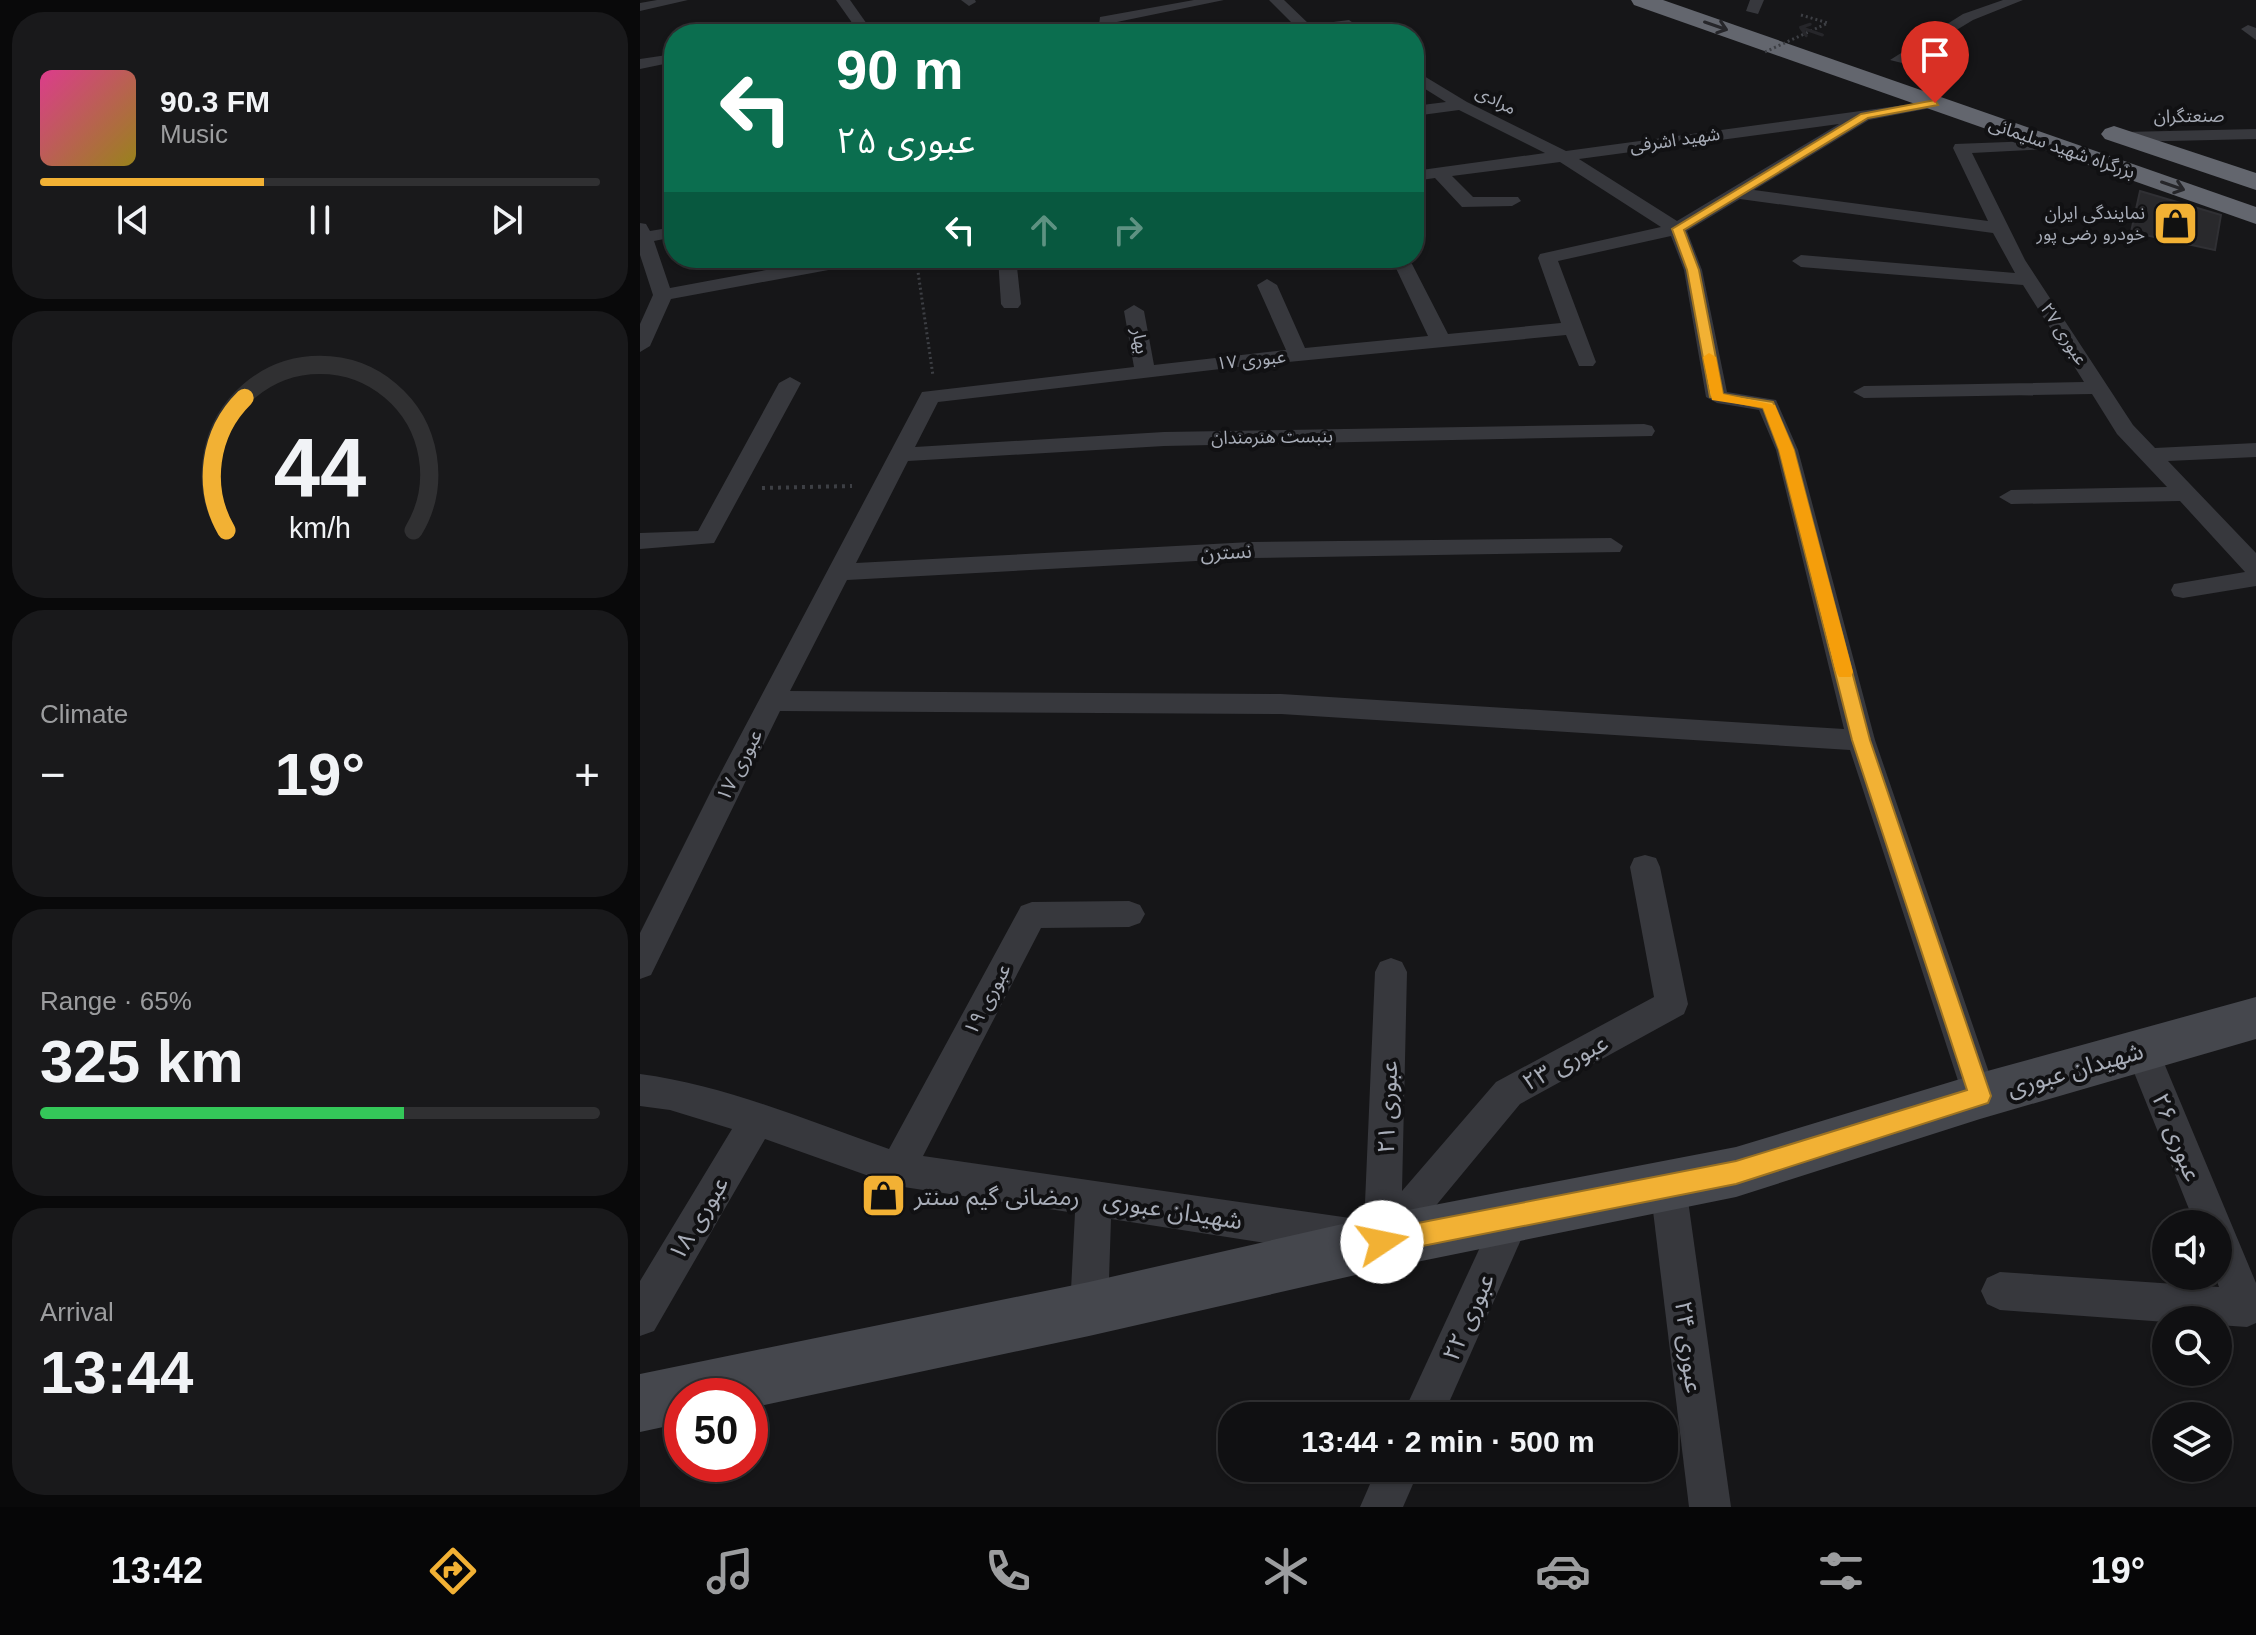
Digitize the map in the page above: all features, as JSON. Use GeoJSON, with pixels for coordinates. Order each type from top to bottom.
{"type":"FeatureCollection","features":[{"type":"Feature","properties":{"kind":"highway","name":"بزرگراه شهید سلیمانی"},"geometry":{"type":"LineString","coordinates":[[1642,0],[2256,216]]}},
{"type":"Feature","properties":{"kind":"highway"},"geometry":{"type":"LineString","coordinates":[[1747,5],[1791,18]]}},
{"type":"Feature","properties":{"kind":"highway"},"geometry":{"type":"LineString","coordinates":[[1868,50],[1927,70]]}},
{"type":"Feature","properties":{"kind":"highway","name":"بزرگراه شهید سلیمانی"},"geometry":{"type":"LineString","coordinates":[[2093,127],[2256,182]]}},
{"type":"Feature","properties":{"kind":"main road","name":"شهیدان عبوری"},"geometry":{"type":"LineString","coordinates":[[640,1403],[1089,1309],[1382,1242],[1736,1172],[1980,1096],[2256,1018]]}},
{"type":"Feature","properties":{"kind":"street"},"geometry":{"type":"LineString","coordinates":[[640,7],[681,0]]}},
{"type":"Feature","properties":{"kind":"street"},"geometry":{"type":"LineString","coordinates":[[843,0],[860,24]]}},
{"type":"Feature","properties":{"kind":"street"},"geometry":{"type":"LineString","coordinates":[[1118,0],[1130,15]]}},
{"type":"Feature","properties":{"kind":"street"},"geometry":{"type":"LineString","coordinates":[[1105,24],[1105,20],[1217,0]]}},
{"type":"Feature","properties":{"kind":"street"},"geometry":{"type":"LineString","coordinates":[[1276,0],[1301,24]]}},
{"type":"Feature","properties":{"kind":"street"},"geometry":{"type":"LineString","coordinates":[[1897,60],[1968,17],[2016,0]]}},
{"type":"Feature","properties":{"kind":"street"},"geometry":{"type":"LineString","coordinates":[[640,64],[664,60]]}},
{"type":"Feature","properties":{"kind":"street","name":"مرادی"},"geometry":{"type":"LineString","coordinates":[[1424,81],[1461,105],[1561,155],[1677,229]]}},
{"type":"Feature","properties":{"kind":"street","name":"شهید اشرفی"},"geometry":{"type":"LineString","coordinates":[[1424,174],[1864,116],[1935,103]]}},
{"type":"Feature","properties":{"kind":"street"},"geometry":{"type":"LineString","coordinates":[[1424,110],[1461,105]]}},
{"type":"Feature","properties":{"kind":"street"},"geometry":{"type":"LineString","coordinates":[[1586,362],[1547,258],[1677,229],[1864,116]]}},
{"type":"Feature","properties":{"kind":"street","name":"صنعتگران"},"geometry":{"type":"LineString","coordinates":[[2124,137],[2256,134]]}},
{"type":"Feature","properties":{"kind":"street","name":"عبوری ۲۷"},"geometry":{"type":"LineString","coordinates":[[2051,144],[1961,148],[2029,280],[2125,429],[2256,568]]}},
{"type":"Feature","properties":{"kind":"street"},"geometry":{"type":"LineString","coordinates":[[1438,172],[1468,203],[1512,201]]}},
{"type":"Feature","properties":{"kind":"street"},"geometry":{"type":"LineString","coordinates":[[1737,193],[2000,228]]}},
{"type":"Feature","properties":{"kind":"street"},"geometry":{"type":"LineString","coordinates":[[1677,229],[1693,270],[1717,397],[1768,405],[1787,450],[1861,740],[1980,1096]]}},
{"type":"Feature","properties":{"kind":"street"},"geometry":{"type":"LineString","coordinates":[[640,346],[663,295],[641,233],[664,232]]}},
{"type":"Feature","properties":{"kind":"street"},"geometry":{"type":"LineString","coordinates":[[1801,261],[2029,280]]}},
{"type":"Feature","properties":{"kind":"street"},"geometry":{"type":"LineString","coordinates":[[663,295],[807,268]]}},
{"type":"Feature","properties":{"kind":"street"},"geometry":{"type":"LineString","coordinates":[[1008,268],[1011,304]]}},
{"type":"Feature","properties":{"kind":"street"},"geometry":{"type":"LineString","coordinates":[[1405,268],[1441,341]]}},
{"type":"Feature","properties":{"kind":"street"},"geometry":{"type":"LineString","coordinates":[[1267,285],[1298,355]]}},
{"type":"Feature","properties":{"kind":"street","name":"بهار"},"geometry":{"type":"LineString","coordinates":[[1134,311],[1145,372]]}},
{"type":"Feature","properties":{"kind":"street","name":"عبوری ۱۷"},"geometry":{"type":"LineString","coordinates":[[640,965],[772,701],[930,397],[1298,355],[1573,328]]}},
{"type":"Feature","properties":{"kind":"street"},"geometry":{"type":"LineString","coordinates":[[640,541],[706,538],[790,383]]}},
{"type":"Feature","properties":{"kind":"street"},"geometry":{"type":"LineString","coordinates":[[1864,392],[2099,388]]}},
{"type":"Feature","properties":{"kind":"street","name":"بنبست هنرمندان"},"geometry":{"type":"LineString","coordinates":[[900,455],[1164,439],[1644,431]]}},
{"type":"Feature","properties":{"kind":"street"},"geometry":{"type":"LineString","coordinates":[[2150,455],[2256,450]]}},
{"type":"Feature","properties":{"kind":"street"},"geometry":{"type":"LineString","coordinates":[[2011,497],[2186,494]]}},
{"type":"Feature","properties":{"kind":"street","name":"نسترن"},"geometry":{"type":"LineString","coordinates":[[840,572],[1251,550],[1611,546]]}},
{"type":"Feature","properties":{"kind":"street"},"geometry":{"type":"LineString","coordinates":[[2183,590],[2256,578]]}},
{"type":"Feature","properties":{"kind":"street"},"geometry":{"type":"LineString","coordinates":[[772,701],[1281,704],[1861,740]]}},
{"type":"Feature","properties":{"kind":"street","name":"عبوری ۲۳"},"geometry":{"type":"LineString","coordinates":[[1382,1242],[1508,1093],[1672,1004],[1645,867]]}},
{"type":"Feature","properties":{"kind":"street","name":"عبوری ۱۹"},"geometry":{"type":"LineString","coordinates":[[897,1169],[1032,915],[1129,914]]}},
{"type":"Feature","properties":{"kind":"street","name":"عبوری ۲۱"},"geometry":{"type":"LineString","coordinates":[[1382,1242],[1391,972]]}},
{"type":"Feature","properties":{"kind":"street","name":"عبوری ۲۶"},"geometry":{"type":"LineString","coordinates":[[2142,1050],[2207,1210]]}},
{"type":"Feature","properties":{"kind":"street","name":"شهیدان عبوری"},"geometry":{"type":"LineString","coordinates":[[640,1090],[670,1094],[757,1120],[897,1169],[1382,1242]]}},
{"type":"Feature","properties":{"kind":"street","name":"عبوری ۱۸"},"geometry":{"type":"LineString","coordinates":[[640,1317],[757,1120]]}},
{"type":"Feature","properties":{"kind":"street","name":"عبوری ۲۴"},"geometry":{"type":"LineString","coordinates":[[1668,1186],[1710,1507]]}},
{"type":"Feature","properties":{"kind":"street"},"geometry":{"type":"LineString","coordinates":[[1089,1309],[1094,1198]]}},
{"type":"Feature","properties":{"kind":"street","name":"عبوری ۲۲"},"geometry":{"type":"LineString","coordinates":[[1428,1402],[1513,1217]]}},
{"type":"Feature","properties":{"kind":"street"},"geometry":{"type":"LineString","coordinates":[[2000,1291],[2253,1314],[2232,1267]]}},
{"type":"Feature","properties":{"kind":"street"},"geometry":{"type":"LineString","coordinates":[[1381,1507],[1393,1482]]}},
{"type":"Feature","properties":{"kind":"path"},"geometry":{"type":"LineString","coordinates":[[1765,52],[1828,23],[1791,18]]}},
{"type":"Feature","properties":{"kind":"path"},"geometry":{"type":"LineString","coordinates":[[917,268],[935,388],[930,397]]}},
{"type":"Feature","properties":{"kind":"path"},"geometry":{"type":"LineString","coordinates":[[733,489],[884,485]]}},
{"type":"Feature","properties":{"kind":"building","name":"نمایندگی ایران خودرو رضی پور"},"geometry":{"type":"Polygon","coordinates":[[[2140,191],[2221,215],[2215,250],[2131,232],[2140,191]]]}},
{"type":"Feature","properties":{"kind":"slow traffic"},"geometry":{"type":"LineString","coordinates":[[1709,357],[1717,397],[1768,405],[1787,450],[1845,672]]}},
{"type":"Feature","properties":{"kind":"place","name":"نمایندگی ایران خودرو رضی پور"},"geometry":{"type":"Point","coordinates":[2176,223]}},
{"type":"Feature","properties":{"kind":"place","name":"رمضانی گیم سنتر"},"geometry":{"type":"Point","coordinates":[883,1196]}},
{"type":"Feature","properties":{"kind":"route"},"geometry":{"type":"LineString","coordinates":[[1382,1242],[1736,1172],[1980,1096],[1861,740],[1787,450],[1768,405],[1717,397],[1693,270],[1677,229],[1864,116],[1935,103]]}}]}
